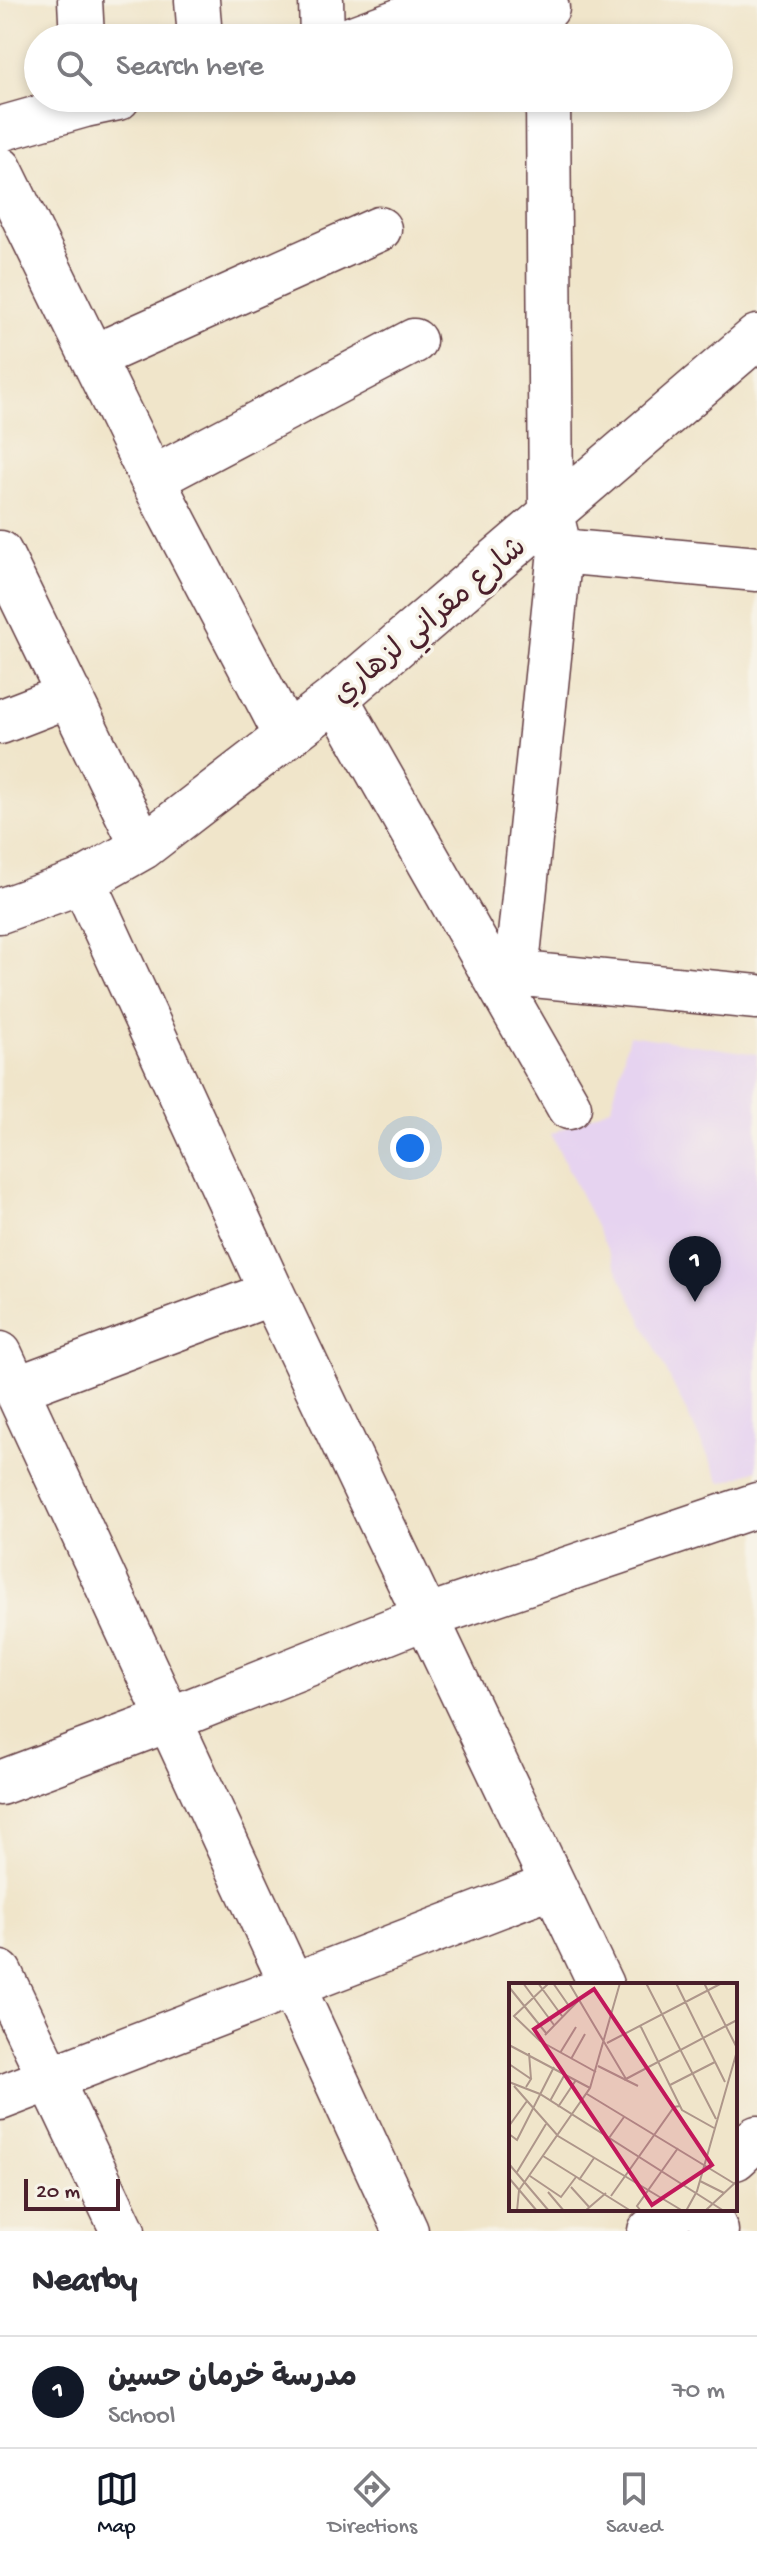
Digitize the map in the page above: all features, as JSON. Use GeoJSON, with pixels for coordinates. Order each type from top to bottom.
{"type":"FeatureCollection","features":[{"type":"Feature","properties":{"kind":"street"},"geometry":{"type":"LineString","coordinates":[[80,0],[81,24]]}},
{"type":"Feature","properties":{"kind":"street"},"geometry":{"type":"LineString","coordinates":[[197,0],[199,24]]}},
{"type":"Feature","properties":{"kind":"street"},"geometry":{"type":"LineString","coordinates":[[321,0],[322,24]]}},
{"type":"Feature","properties":{"kind":"street"},"geometry":{"type":"LineString","coordinates":[[388,24],[442,2],[547,15]]}},
{"type":"Feature","properties":{"kind":"street"},"geometry":{"type":"LineString","coordinates":[[0,129],[56,112]]}},
{"type":"Feature","properties":{"kind":"street"},"geometry":{"type":"LineString","coordinates":[[504,972],[556,532],[548,112]]}},
{"type":"Feature","properties":{"kind":"street"},"geometry":{"type":"LineString","coordinates":[[0,169],[152,479],[286,735]]}},
{"type":"Feature","properties":{"kind":"street"},"geometry":{"type":"LineString","coordinates":[[93,357],[379,229]]}},
{"type":"Feature","properties":{"kind":"street","name":"شارع مقراني لزهاري"},"geometry":{"type":"LineString","coordinates":[[0,911],[83,881],[143,847],[556,532],[757,337]]}},
{"type":"Feature","properties":{"kind":"street"},"geometry":{"type":"LineString","coordinates":[[152,479],[414,341]]}},
{"type":"Feature","properties":{"kind":"street"},"geometry":{"type":"LineString","coordinates":[[556,532],[757,569]]}},
{"type":"Feature","properties":{"kind":"street"},"geometry":{"type":"LineString","coordinates":[[2,565],[70,695],[143,847]]}},
{"type":"Feature","properties":{"kind":"street"},"geometry":{"type":"LineString","coordinates":[[0,722],[70,695]]}},
{"type":"Feature","properties":{"kind":"street"},"geometry":{"type":"LineString","coordinates":[[336,698],[504,972],[569,1107]]}},
{"type":"Feature","properties":{"kind":"street"},"geometry":{"type":"LineString","coordinates":[[83,881],[272,1293],[600,1983]]}},
{"type":"Feature","properties":{"kind":"street"},"geometry":{"type":"LineString","coordinates":[[504,972],[757,997]]}},
{"type":"Feature","properties":{"kind":"street"},"geometry":{"type":"LineString","coordinates":[[272,1293],[8,1372],[406,2231]]}},
{"type":"Feature","properties":{"kind":"street"},"geometry":{"type":"LineString","coordinates":[[0,1783],[426,1617],[757,1505]]}},
{"type":"Feature","properties":{"kind":"street"},"geometry":{"type":"LineString","coordinates":[[0,2098],[553,1885]]}},
{"type":"Feature","properties":{"kind":"street"},"geometry":{"type":"LineString","coordinates":[[0,1973],[123,2231]]}},
{"type":"Feature","properties":{"kind":"street"},"geometry":{"type":"LineString","coordinates":[[650,2231],[675,2211]]}},
{"type":"Feature","properties":{"kind":"street"},"geometry":{"type":"LineString","coordinates":[[707,2211],[716,2231]]}},
{"type":"Feature","properties":{"kind":"shaded area"},"geometry":{"type":"Polygon","coordinates":[[[629,1035],[757,1054],[757,1470],[721,1483],[551,1134],[611,1107],[629,1035]]]}},
{"type":"Feature","properties":{"kind":"place","name":"مدرسة خرمان حسين"},"geometry":{"type":"Point","coordinates":[695,1302]}}]}
